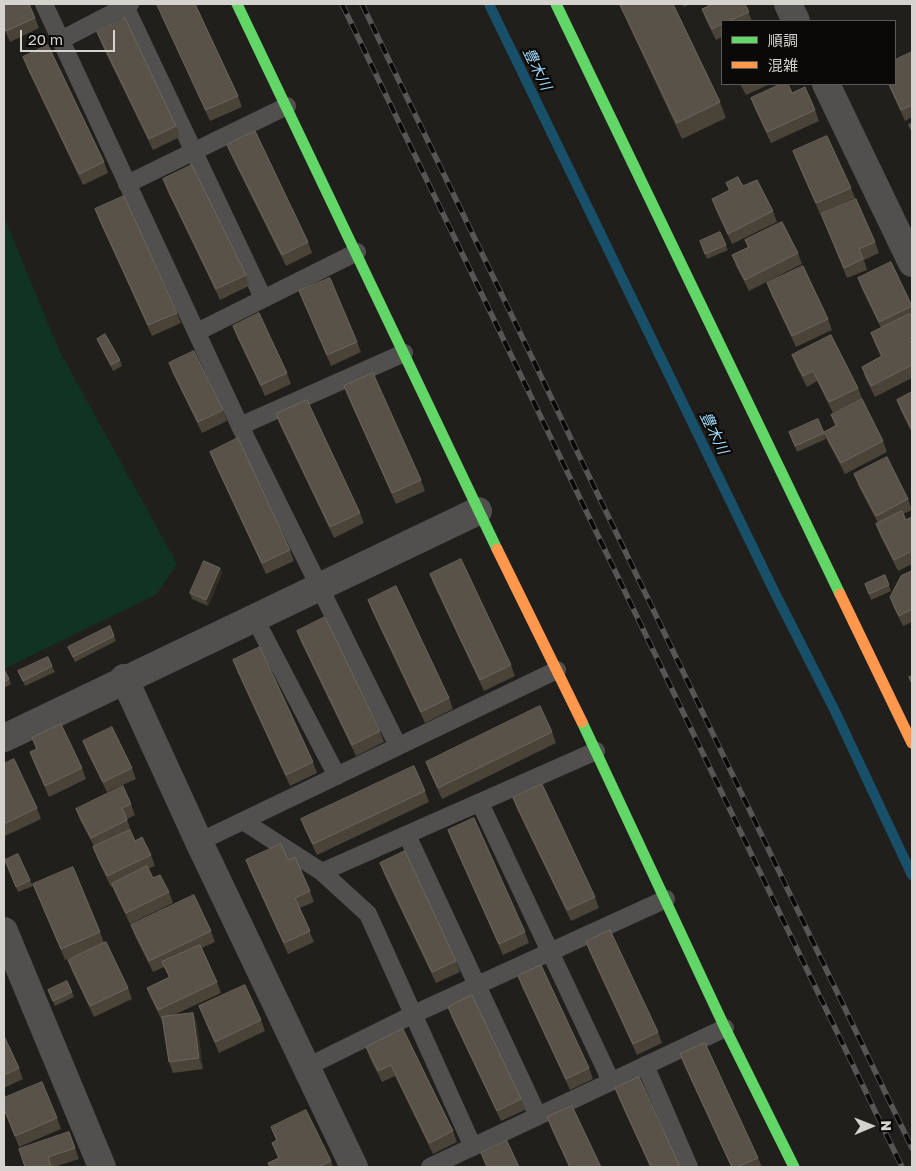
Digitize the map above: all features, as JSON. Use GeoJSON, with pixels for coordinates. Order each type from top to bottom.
{"type":"FeatureCollection","features":[{"type":"Feature","properties":{"kind":"street"},"geometry":{"type":"LineString","coordinates":[[237,4],[478,511],[596,751],[725,1028],[794,1167]]}},
{"type":"Feature","properties":{"kind":"street"},"geometry":{"type":"LineString","coordinates":[[556,4],[912,743]]}},
{"type":"Feature","properties":{"kind":"street"},"geometry":{"type":"LineString","coordinates":[[788,4],[796,20]]}},
{"type":"Feature","properties":{"kind":"street"},"geometry":{"type":"LineString","coordinates":[[826,85],[912,263]]}},
{"type":"Feature","properties":{"kind":"street"},"geometry":{"type":"LineString","coordinates":[[4,738],[124,678],[478,511]]}},
{"type":"Feature","properties":{"kind":"street"},"geometry":{"type":"LineString","coordinates":[[124,678],[199,842],[354,1167]]}},
{"type":"Feature","properties":{"kind":"street"},"geometry":{"type":"LineString","coordinates":[[4,931],[102,1167]]}},
{"type":"Feature","properties":{"kind":"lane"},"geometry":{"type":"LineString","coordinates":[[44,4],[240,426],[398,746]]}},
{"type":"Feature","properties":{"kind":"lane"},"geometry":{"type":"LineString","coordinates":[[61,40],[127,5],[263,298]]}},
{"type":"Feature","properties":{"kind":"lane"},"geometry":{"type":"LineString","coordinates":[[127,184],[287,106]]}},
{"type":"Feature","properties":{"kind":"lane"},"geometry":{"type":"LineString","coordinates":[[197,332],[356,252]]}},
{"type":"Feature","properties":{"kind":"lane"},"geometry":{"type":"LineString","coordinates":[[240,426],[404,352]]}},
{"type":"Feature","properties":{"kind":"lane"},"geometry":{"type":"LineString","coordinates":[[254,617],[337,776]]}},
{"type":"Feature","properties":{"kind":"lane"},"geometry":{"type":"LineString","coordinates":[[199,842],[556,670]]}},
{"type":"Feature","properties":{"kind":"lane"},"geometry":{"type":"LineString","coordinates":[[322,872],[596,751]]}},
{"type":"Feature","properties":{"kind":"lane"},"geometry":{"type":"LineString","coordinates":[[480,803],[548,953],[611,1082]]}},
{"type":"Feature","properties":{"kind":"lane"},"geometry":{"type":"LineString","coordinates":[[243,821],[322,872],[368,914],[474,1147]]}},
{"type":"Feature","properties":{"kind":"lane"},"geometry":{"type":"LineString","coordinates":[[407,834],[538,1116]]}},
{"type":"Feature","properties":{"kind":"lane"},"geometry":{"type":"LineString","coordinates":[[307,1067],[414,1014],[666,899]]}},
{"type":"Feature","properties":{"kind":"lane"},"geometry":{"type":"LineString","coordinates":[[430,1167],[725,1028]]}},
{"type":"Feature","properties":{"kind":"lane"},"geometry":{"type":"LineString","coordinates":[[645,1065],[689,1167]]}},
{"type":"Feature","properties":{"kind":"green space"},"geometry":{"type":"Polygon","coordinates":[[[4,217],[59,350],[177,564],[157,594],[4,669],[4,217]]]}},
{"type":"Feature","properties":{"kind":"building"},"geometry":{"type":"Polygon","coordinates":[[[4,4],[29,4],[35,18],[6,31],[4,26],[4,4]]]}},
{"type":"Feature","properties":{"kind":"building"},"geometry":{"type":"Polygon","coordinates":[[[157,4],[195,4],[238,96],[206,110],[157,4]]]}},
{"type":"Feature","properties":{"kind":"building"},"geometry":{"type":"Polygon","coordinates":[[[620,4],[673,4],[720,102],[677,123],[620,4]]]}},
{"type":"Feature","properties":{"kind":"building"},"geometry":{"type":"Polygon","coordinates":[[[708,4],[745,4],[749,12],[731,20],[721,20],[721,24],[712,29],[702,9],[709,6],[708,4]]]}},
{"type":"Feature","properties":{"kind":"building"},"geometry":{"type":"Polygon","coordinates":[[[125,18],[176,126],[149,139],[97,32],[125,18]]]}},
{"type":"Feature","properties":{"kind":"building"},"geometry":{"type":"Polygon","coordinates":[[[48,45],[104,162],[79,174],[23,57],[48,45]]]}},
{"type":"Feature","properties":{"kind":"building"},"geometry":{"type":"Polygon","coordinates":[[[912,52],[912,105],[901,110],[889,85],[896,85],[896,60],[912,52]]]}},
{"type":"Feature","properties":{"kind":"building"},"geometry":{"type":"Polygon","coordinates":[[[779,85],[788,85],[792,93],[805,87],[815,110],[767,132],[751,98],[779,85]]]}},
{"type":"Feature","properties":{"kind":"building"},"geometry":{"type":"Polygon","coordinates":[[[255,131],[308,242],[282,255],[227,145],[255,131]]]}},
{"type":"Feature","properties":{"kind":"building"},"geometry":{"type":"Polygon","coordinates":[[[827,136],[851,188],[816,203],[793,151],[827,136]]]}},
{"type":"Feature","properties":{"kind":"building"},"geometry":{"type":"Polygon","coordinates":[[[192,165],[246,275],[216,289],[163,179],[192,165]]]}},
{"type":"Feature","properties":{"kind":"building"},"geometry":{"type":"Polygon","coordinates":[[[738,177],[743,186],[757,180],[773,211],[728,234],[712,199],[730,190],[726,183],[738,177]]]}},
{"type":"Feature","properties":{"kind":"building"},"geometry":{"type":"Polygon","coordinates":[[[124,196],[177,313],[148,325],[95,209],[124,196]]]}},
{"type":"Feature","properties":{"kind":"building"},"geometry":{"type":"Polygon","coordinates":[[[856,199],[875,242],[859,249],[863,259],[844,268],[821,214],[856,199]]]}},
{"type":"Feature","properties":{"kind":"building"},"geometry":{"type":"Polygon","coordinates":[[[782,222],[798,253],[745,280],[732,255],[749,247],[745,240],[782,222]]]}},
{"type":"Feature","properties":{"kind":"building"},"geometry":{"type":"Polygon","coordinates":[[[720,232],[726,245],[705,254],[700,241],[720,232]]]}},
{"type":"Feature","properties":{"kind":"building"},"geometry":{"type":"Polygon","coordinates":[[[891,262],[912,306],[879,322],[858,278],[891,262]]]}},
{"type":"Feature","properties":{"kind":"building"},"geometry":{"type":"Polygon","coordinates":[[[803,266],[828,319],[792,336],[767,283],[803,266]]]}},
{"type":"Feature","properties":{"kind":"building"},"geometry":{"type":"Polygon","coordinates":[[[330,278],[357,342],[327,355],[299,291],[330,278]]]}},
{"type":"Feature","properties":{"kind":"building"},"geometry":{"type":"Polygon","coordinates":[[[259,313],[287,373],[261,385],[233,326],[259,313]]]}},
{"type":"Feature","properties":{"kind":"building"},"geometry":{"type":"Polygon","coordinates":[[[910,314],[912,318],[912,337],[909,339],[912,344],[912,365],[871,386],[862,367],[882,356],[871,333],[910,314]]]}},
{"type":"Feature","properties":{"kind":"building"},"geometry":{"type":"Polygon","coordinates":[[[105,334],[120,360],[111,365],[97,339],[105,334]]]}},
{"type":"Feature","properties":{"kind":"building"},"geometry":{"type":"Polygon","coordinates":[[[831,335],[858,388],[829,402],[813,371],[803,376],[792,355],[831,335]]]}},
{"type":"Feature","properties":{"kind":"building"},"geometry":{"type":"Polygon","coordinates":[[[194,351],[223,410],[198,422],[169,363],[194,351]]]}},
{"type":"Feature","properties":{"kind":"building"},"geometry":{"type":"Polygon","coordinates":[[[373,373],[421,480],[392,493],[344,386],[373,373]]]}},
{"type":"Feature","properties":{"kind":"building"},"geometry":{"type":"Polygon","coordinates":[[[912,392],[912,430],[897,400],[912,392]]]}},
{"type":"Feature","properties":{"kind":"building"},"geometry":{"type":"Polygon","coordinates":[[[862,399],[883,441],[841,463],[824,432],[837,425],[831,415],[862,399]]]}},
{"type":"Feature","properties":{"kind":"building"},"geometry":{"type":"Polygon","coordinates":[[[307,400],[360,513],[330,527],[276,414],[307,400]]]}},
{"type":"Feature","properties":{"kind":"building"},"geometry":{"type":"Polygon","coordinates":[[[818,419],[824,433],[795,446],[789,432],[818,419]]]}},
{"type":"Feature","properties":{"kind":"building"},"geometry":{"type":"Polygon","coordinates":[[[238,438],[290,550],[262,563],[210,452],[238,438]]]}},
{"type":"Feature","properties":{"kind":"building"},"geometry":{"type":"Polygon","coordinates":[[[887,457],[908,499],[876,516],[854,474],[887,457]]]}},
{"type":"Feature","properties":{"kind":"building"},"geometry":{"type":"Polygon","coordinates":[[[902,511],[906,520],[912,517],[912,551],[894,560],[876,524],[902,511]]]}},
{"type":"Feature","properties":{"kind":"building"},"geometry":{"type":"Polygon","coordinates":[[[461,559],[511,665],[480,680],[430,574],[461,559]]]}},
{"type":"Feature","properties":{"kind":"building"},"geometry":{"type":"Polygon","coordinates":[[[204,561],[220,568],[206,600],[190,593],[204,561]]]}},
{"type":"Feature","properties":{"kind":"building"},"geometry":{"type":"Polygon","coordinates":[[[912,571],[912,609],[899,616],[890,597],[901,576],[912,571]]]}},
{"type":"Feature","properties":{"kind":"building"},"geometry":{"type":"Polygon","coordinates":[[[885,575],[889,585],[869,594],[865,584],[885,575]]]}},
{"type":"Feature","properties":{"kind":"building"},"geometry":{"type":"Polygon","coordinates":[[[396,586],[449,698],[421,712],[368,600],[396,586]]]}},
{"type":"Feature","properties":{"kind":"building"},"geometry":{"type":"Polygon","coordinates":[[[325,617],[380,731],[352,745],[297,631],[325,617]]]}},
{"type":"Feature","properties":{"kind":"building"},"geometry":{"type":"Polygon","coordinates":[[[110,626],[114,636],[73,657],[68,647],[110,626]]]}},
{"type":"Feature","properties":{"kind":"building"},"geometry":{"type":"Polygon","coordinates":[[[260,647],[313,762],[286,775],[233,660],[260,647]]]}},
{"type":"Feature","properties":{"kind":"building"},"geometry":{"type":"Polygon","coordinates":[[[48,657],[52,666],[23,681],[18,671],[48,657]]]}},
{"type":"Feature","properties":{"kind":"building"},"geometry":{"type":"Polygon","coordinates":[[[4,672],[9,679],[4,682],[4,672]]]}},
{"type":"Feature","properties":{"kind":"building"},"geometry":{"type":"Polygon","coordinates":[[[540,706],[552,732],[438,788],[426,762],[540,706]]]}},
{"type":"Feature","properties":{"kind":"building"},"geometry":{"type":"Polygon","coordinates":[[[61,724],[82,768],[45,786],[30,752],[37,749],[32,738],[61,724]]]}},
{"type":"Feature","properties":{"kind":"building"},"geometry":{"type":"Polygon","coordinates":[[[112,727],[132,768],[103,782],[83,741],[112,727]]]}},
{"type":"Feature","properties":{"kind":"building"},"geometry":{"type":"Polygon","coordinates":[[[14,759],[37,808],[4,824],[4,764],[14,759]]]}},
{"type":"Feature","properties":{"kind":"building"},"geometry":{"type":"Polygon","coordinates":[[[414,766],[425,791],[313,844],[301,819],[414,766]]]}},
{"type":"Feature","properties":{"kind":"building"},"geometry":{"type":"Polygon","coordinates":[[[542,784],[595,897],[567,910],[513,798],[542,784]]]}},
{"type":"Feature","properties":{"kind":"building"},"geometry":{"type":"Polygon","coordinates":[[[123,786],[131,804],[122,808],[127,820],[91,838],[76,809],[123,786]]]}},
{"type":"Feature","properties":{"kind":"building"},"geometry":{"type":"Polygon","coordinates":[[[474,818],[525,932],[499,944],[448,830],[474,818]]]}},
{"type":"Feature","properties":{"kind":"building"},"geometry":{"type":"Polygon","coordinates":[[[130,830],[135,841],[142,837],[151,855],[107,876],[93,847],[130,830]]]}},
{"type":"Feature","properties":{"kind":"building"},"geometry":{"type":"Polygon","coordinates":[[[281,844],[288,860],[295,857],[310,891],[295,898],[310,931],[284,943],[246,860],[281,844]]]}},
{"type":"Feature","properties":{"kind":"building"},"geometry":{"type":"Polygon","coordinates":[[[405,851],[456,961],[432,972],[380,863],[405,851]]]}},
{"type":"Feature","properties":{"kind":"building"},"geometry":{"type":"Polygon","coordinates":[[[18,854],[30,880],[16,887],[5,860],[18,854]]]}},
{"type":"Feature","properties":{"kind":"building"},"geometry":{"type":"Polygon","coordinates":[[[147,866],[153,878],[160,875],[169,892],[126,913],[112,884],[147,866]]]}},
{"type":"Feature","properties":{"kind":"building"},"geometry":{"type":"Polygon","coordinates":[[[73,867],[100,932],[61,949],[33,884],[73,867]]]}},
{"type":"Feature","properties":{"kind":"building"},"geometry":{"type":"Polygon","coordinates":[[[194,895],[211,931],[149,961],[131,925],[194,895]]]}},
{"type":"Feature","properties":{"kind":"building"},"geometry":{"type":"Polygon","coordinates":[[[610,930],[658,1032],[633,1044],[586,942],[610,930]]]}},
{"type":"Feature","properties":{"kind":"building"},"geometry":{"type":"Polygon","coordinates":[[[106,942],[128,988],[90,1006],[68,960],[106,942]]]}},
{"type":"Feature","properties":{"kind":"building"},"geometry":{"type":"Polygon","coordinates":[[[200,945],[217,982],[158,1010],[147,988],[170,977],[162,962],[200,945]]]}},
{"type":"Feature","properties":{"kind":"building"},"geometry":{"type":"Polygon","coordinates":[[[541,965],[589,1068],[566,1079],[518,976],[541,965]]]}},
{"type":"Feature","properties":{"kind":"building"},"geometry":{"type":"Polygon","coordinates":[[[67,981],[72,992],[53,1001],[48,990],[67,981]]]}},
{"type":"Feature","properties":{"kind":"building"},"geometry":{"type":"Polygon","coordinates":[[[245,985],[261,1020],[215,1042],[199,1006],[245,985]]]}},
{"type":"Feature","properties":{"kind":"building"},"geometry":{"type":"Polygon","coordinates":[[[472,995],[521,1099],[497,1111],[448,1007],[472,995]]]}},
{"type":"Feature","properties":{"kind":"building"},"geometry":{"type":"Polygon","coordinates":[[[193,1013],[199,1058],[169,1062],[162,1017],[193,1013]]]}},
{"type":"Feature","properties":{"kind":"building"},"geometry":{"type":"Polygon","coordinates":[[[403,1029],[453,1131],[429,1143],[391,1065],[378,1071],[366,1047],[403,1029]]]}},
{"type":"Feature","properties":{"kind":"building"},"geometry":{"type":"Polygon","coordinates":[[[4,1039],[19,1068],[4,1075],[4,1039]]]}},
{"type":"Feature","properties":{"kind":"building"},"geometry":{"type":"Polygon","coordinates":[[[705,1043],[758,1158],[737,1167],[732,1167],[680,1054],[705,1043]]]}},
{"type":"Feature","properties":{"kind":"building"},"geometry":{"type":"Polygon","coordinates":[[[639,1077],[680,1167],[651,1167],[615,1088],[639,1077]]]}},
{"type":"Feature","properties":{"kind":"building"},"geometry":{"type":"Polygon","coordinates":[[[42,1082],[57,1118],[15,1136],[4,1109],[4,1098],[42,1082]]]}},
{"type":"Feature","properties":{"kind":"building"},"geometry":{"type":"Polygon","coordinates":[[[572,1106],[601,1167],[570,1167],[547,1117],[572,1106]]]}},
{"type":"Feature","properties":{"kind":"building"},"geometry":{"type":"Polygon","coordinates":[[[306,1110],[331,1161],[318,1167],[270,1167],[268,1163],[279,1158],[272,1143],[277,1140],[271,1127],[306,1110]]]}},
{"type":"Feature","properties":{"kind":"building"},"geometry":{"type":"Polygon","coordinates":[[[69,1132],[75,1148],[48,1157],[51,1167],[25,1167],[19,1149],[69,1132]]]}},
{"type":"Feature","properties":{"kind":"building"},"geometry":{"type":"Polygon","coordinates":[[[507,1141],[519,1167],[487,1167],[481,1153],[507,1141]]]}},
{"type":"Feature","properties":{"kind":"waterway","name":"豊木川"},"geometry":{"type":"LineString","coordinates":[[489,4],[774,591],[835,711],[912,875]]}},
{"type":"Feature","properties":{"kind":"railway"},"geometry":{"type":"LineString","coordinates":[[342,4],[902,1167]]}},
{"type":"Feature","properties":{"kind":"railway"},"geometry":{"type":"LineString","coordinates":[[362,4],[912,1148]]}},
{"type":"Feature","properties":{"kind":"traffic: fast"},"geometry":{"type":"LineString","coordinates":[[237,4],[497,549]]}},
{"type":"Feature","properties":{"kind":"traffic: fast"},"geometry":{"type":"LineString","coordinates":[[556,4],[840,594]]}},
{"type":"Feature","properties":{"kind":"traffic: fast"},"geometry":{"type":"LineString","coordinates":[[582,722],[725,1028],[794,1167]]}},
{"type":"Feature","properties":{"kind":"traffic: slow"},"geometry":{"type":"LineString","coordinates":[[497,549],[582,722]]}},
{"type":"Feature","properties":{"kind":"traffic: slow"},"geometry":{"type":"LineString","coordinates":[[840,594],[912,743]]}}]}
